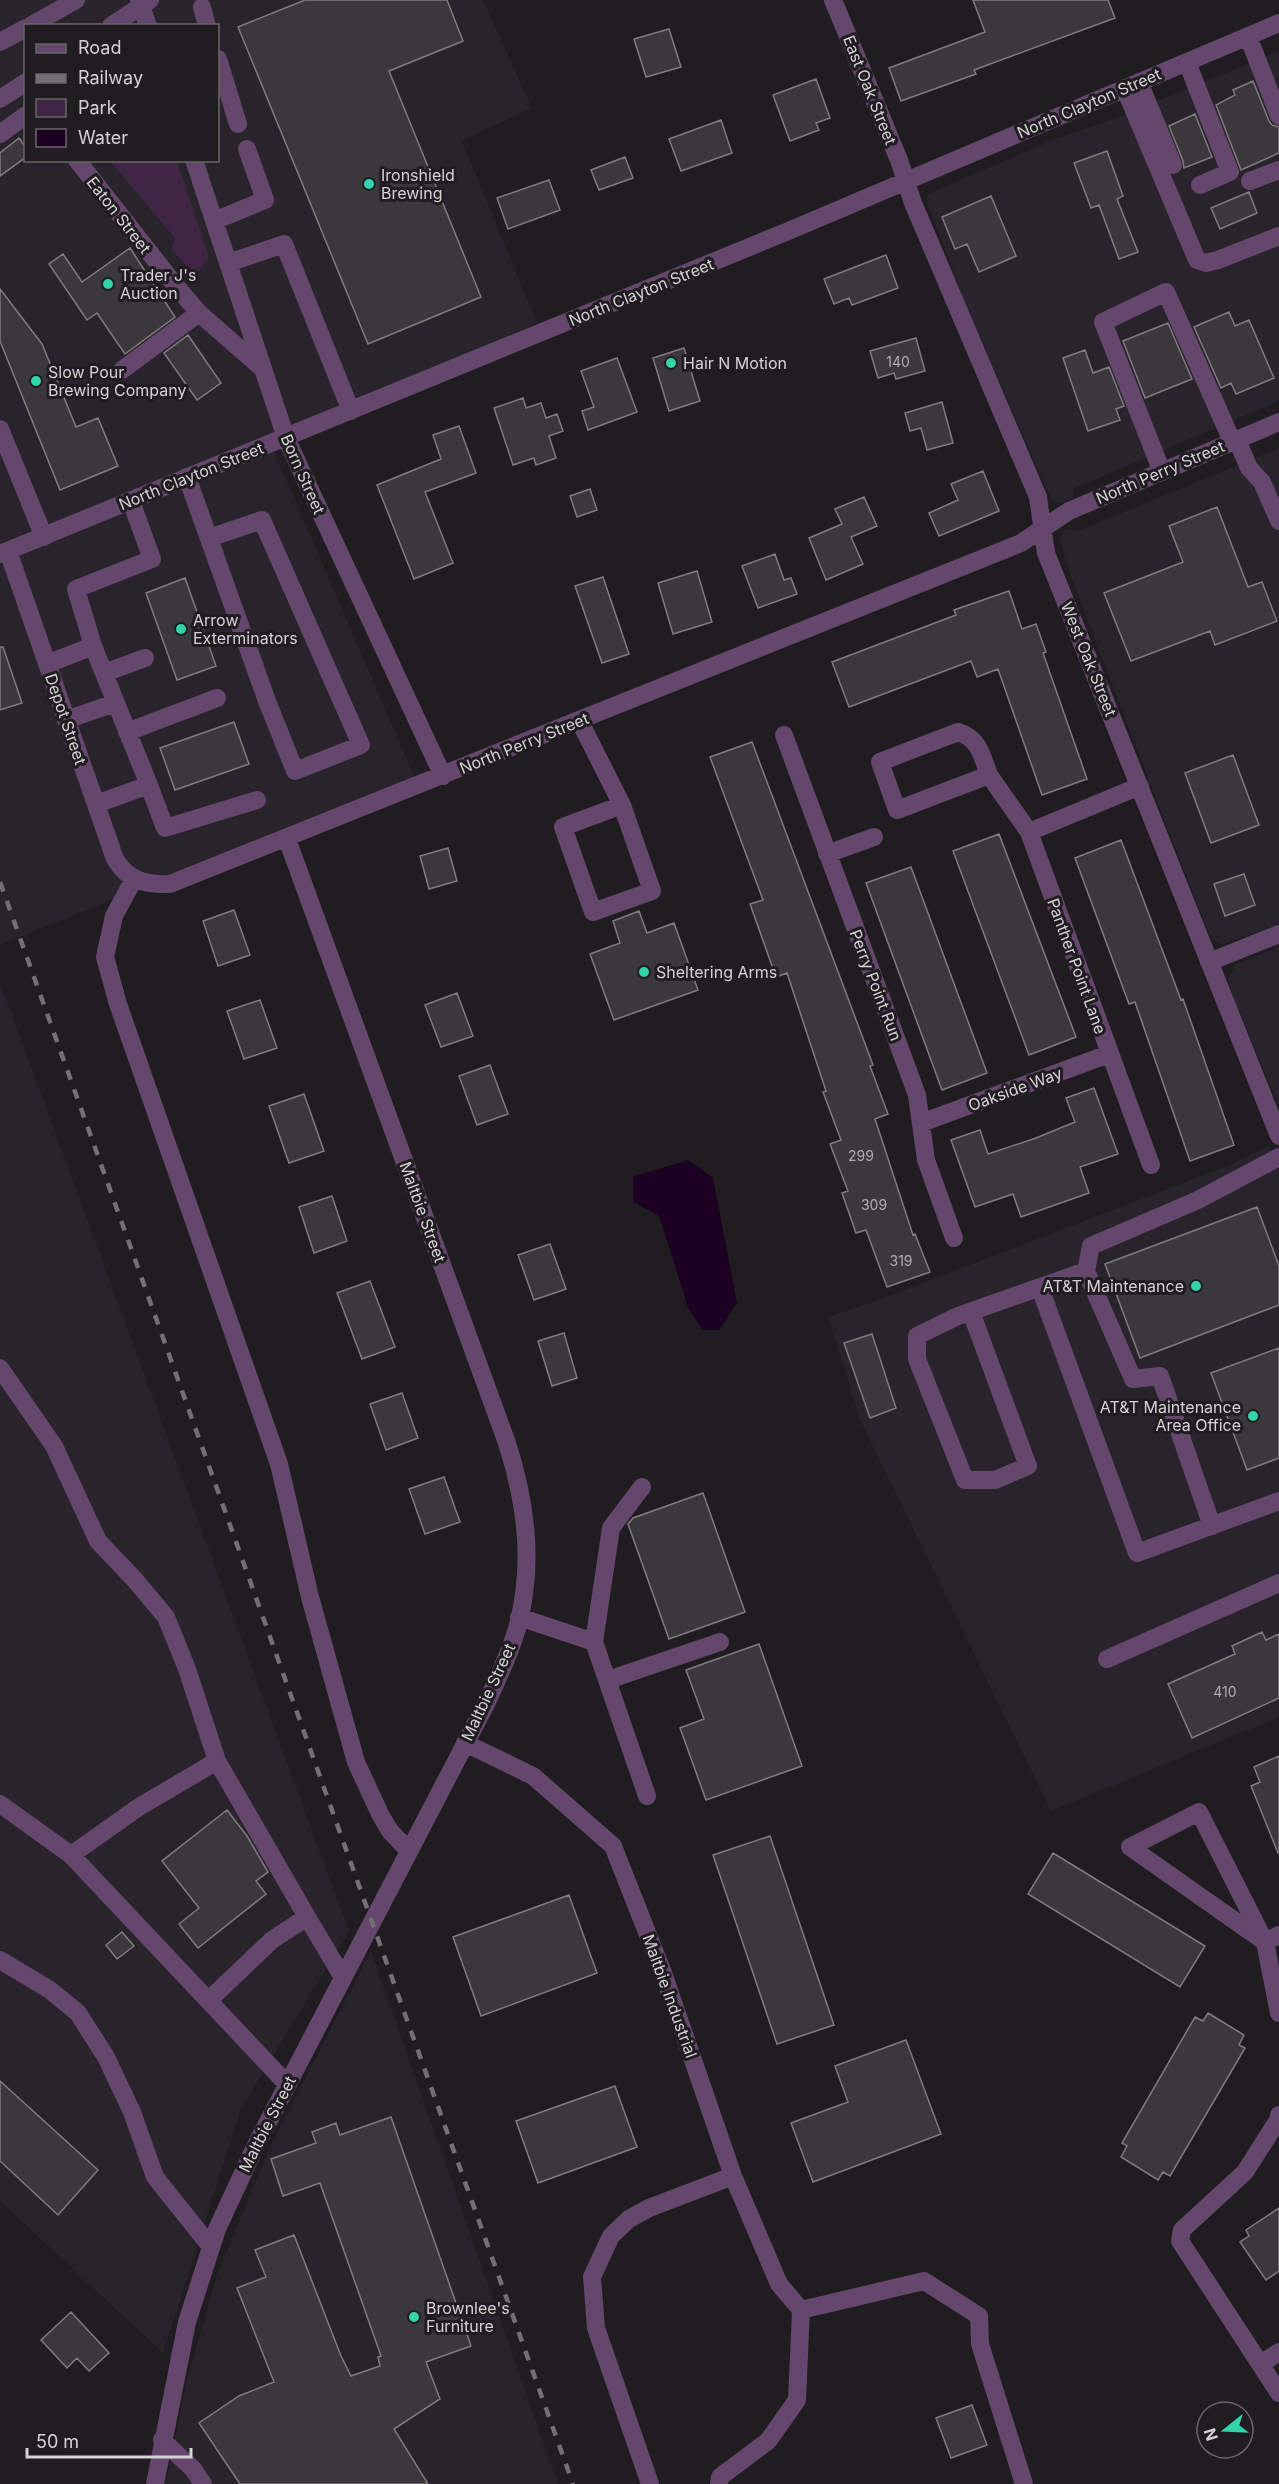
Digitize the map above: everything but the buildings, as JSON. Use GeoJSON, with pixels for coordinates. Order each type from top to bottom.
{"type":"FeatureCollection","features":[{"type":"Feature","properties":{"kind":"street"},"geometry":{"type":"LineString","coordinates":[[34,24],[76,0]]}},
{"type":"Feature","properties":{"kind":"street","name":"East Oak Street"},"geometry":{"type":"LineString","coordinates":[[833,0],[905,181]]}},
{"type":"Feature","properties":{"kind":"street"},"geometry":{"type":"LineString","coordinates":[[114,24],[144,2],[148,24]]}},
{"type":"Feature","properties":{"kind":"street"},"geometry":{"type":"LineString","coordinates":[[202,7],[206,24]]}},
{"type":"Feature","properties":{"kind":"street","name":"North Clayton Street"},"geometry":{"type":"LineString","coordinates":[[4,553],[905,181],[1279,23]]}},
{"type":"Feature","properties":{"kind":"street"},"geometry":{"type":"LineString","coordinates":[[0,42],[24,29]]}},
{"type":"Feature","properties":{"kind":"street"},"geometry":{"type":"LineString","coordinates":[[1248,36],[1279,116]]}},
{"type":"Feature","properties":{"kind":"street"},"geometry":{"type":"LineString","coordinates":[[219,62],[238,124]]}},
{"type":"Feature","properties":{"kind":"street"},"geometry":{"type":"LineString","coordinates":[[1186,62],[1230,172],[1200,185]]}},
{"type":"Feature","properties":{"kind":"street"},"geometry":{"type":"LineString","coordinates":[[1132,86],[1173,165]]}},
{"type":"Feature","properties":{"kind":"street"},"geometry":{"type":"LineString","coordinates":[[1132,86],[1197,260],[1206,263],[1218,260],[1279,236]]}},
{"type":"Feature","properties":{"kind":"street"},"geometry":{"type":"LineString","coordinates":[[0,99],[24,87]]}},
{"type":"Feature","properties":{"kind":"street"},"geometry":{"type":"LineString","coordinates":[[0,134],[24,117]]}},
{"type":"Feature","properties":{"kind":"street"},"geometry":{"type":"LineString","coordinates":[[214,221],[266,200],[247,149]]}},
{"type":"Feature","properties":{"kind":"street","name":"Eaton Street"},"geometry":{"type":"LineString","coordinates":[[78,162],[145,249],[199,313],[264,371]]}},
{"type":"Feature","properties":{"kind":"street","name":"Born Street"},"geometry":{"type":"LineString","coordinates":[[195,162],[286,438],[443,776]]}},
{"type":"Feature","properties":{"kind":"street"},"geometry":{"type":"LineString","coordinates":[[1250,181],[1279,170]]}},
{"type":"Feature","properties":{"kind":"street","name":"West Oak Street"},"geometry":{"type":"LineString","coordinates":[[905,181],[1038,497],[1046,553],[1279,1136]]}},
{"type":"Feature","properties":{"kind":"street"},"geometry":{"type":"LineString","coordinates":[[228,262],[284,244],[351,411]]}},
{"type":"Feature","properties":{"kind":"street"},"geometry":{"type":"LineString","coordinates":[[1162,472],[1103,322],[1166,292],[1234,441],[1249,468],[1262,482],[1279,521]]}},
{"type":"Feature","properties":{"kind":"street"},"geometry":{"type":"LineString","coordinates":[[122,370],[199,313]]}},
{"type":"Feature","properties":{"kind":"street","name":"North Perry Street"},"geometry":{"type":"LineString","coordinates":[[134,879],[151,885],[170,884],[287,839],[1021,543],[1069,512],[1279,422]]}},
{"type":"Feature","properties":{"kind":"street"},"geometry":{"type":"LineString","coordinates":[[0,429],[44,537]]}},
{"type":"Feature","properties":{"kind":"street"},"geometry":{"type":"LineString","coordinates":[[187,477],[267,701],[296,771],[361,745],[262,520],[209,538]]}},
{"type":"Feature","properties":{"kind":"street"},"geometry":{"type":"LineString","coordinates":[[131,501],[152,560],[76,589],[93,646],[165,828],[257,800]]}},
{"type":"Feature","properties":{"kind":"street","name":"Depot Street"},"geometry":{"type":"LineString","coordinates":[[4,553],[47,664],[115,859],[120,867],[134,879]]}},
{"type":"Feature","properties":{"kind":"street"},"geometry":{"type":"LineString","coordinates":[[47,664],[93,646]]}},
{"type":"Feature","properties":{"kind":"street"},"geometry":{"type":"LineString","coordinates":[[104,673],[145,658]]}},
{"type":"Feature","properties":{"kind":"street"},"geometry":{"type":"LineString","coordinates":[[127,732],[217,698]]}},
{"type":"Feature","properties":{"kind":"street"},"geometry":{"type":"LineString","coordinates":[[66,720],[115,703]]}},
{"type":"Feature","properties":{"kind":"street"},"geometry":{"type":"LineString","coordinates":[[579,720],[622,805],[652,891],[593,912],[563,827],[622,805]]}},
{"type":"Feature","properties":{"kind":"street","name":"Panther Point Lane"},"geometry":{"type":"LineString","coordinates":[[989,775],[897,810],[880,762],[958,732],[969,735],[977,744],[989,775],[1029,832],[1151,1165]]}},
{"type":"Feature","properties":{"kind":"street","name":"Perry Point Run"},"geometry":{"type":"LineString","coordinates":[[784,735],[917,1095],[926,1160],[954,1238]]}},
{"type":"Feature","properties":{"kind":"street"},"geometry":{"type":"LineString","coordinates":[[96,804],[149,786]]}},
{"type":"Feature","properties":{"kind":"street"},"geometry":{"type":"LineString","coordinates":[[1029,832],[1140,786]]}},
{"type":"Feature","properties":{"kind":"street"},"geometry":{"type":"LineString","coordinates":[[827,854],[874,837]]}},
{"type":"Feature","properties":{"kind":"street","name":"Maltbie Street"},"geometry":{"type":"LineString","coordinates":[[155,2484],[187,2322],[211,2247],[236,2185],[342,1976],[465,1743],[507,1656],[525,1590],[527,1535],[518,1478],[287,839]]}},
{"type":"Feature","properties":{"kind":"street"},"geometry":{"type":"LineString","coordinates":[[134,879],[114,916],[105,957],[118,1004],[279,1464],[310,1597],[356,1762],[390,1831],[408,1850]]}},
{"type":"Feature","properties":{"kind":"street"},"geometry":{"type":"LineString","coordinates":[[1209,962],[1279,934]]}},
{"type":"Feature","properties":{"kind":"street","name":"Oakside Way"},"geometry":{"type":"LineString","coordinates":[[921,1123],[1109,1054]]}},
{"type":"Feature","properties":{"kind":"street"},"geometry":{"type":"LineString","coordinates":[[1212,1526],[1160,1376],[1133,1379],[1086,1271],[1091,1246],[1198,1200],[1279,1157]]}},
{"type":"Feature","properties":{"kind":"street"},"geometry":{"type":"LineString","coordinates":[[971,1312],[1028,1466],[995,1480],[965,1480],[917,1359],[916,1335],[971,1312],[1086,1271]]}},
{"type":"Feature","properties":{"kind":"street"},"geometry":{"type":"LineString","coordinates":[[1040,1288],[1137,1553],[1279,1501]]}},
{"type":"Feature","properties":{"kind":"street"},"geometry":{"type":"LineString","coordinates":[[0,1368],[54,1446],[98,1540],[166,1617],[187,1669],[217,1761],[342,1976]]}},
{"type":"Feature","properties":{"kind":"street"},"geometry":{"type":"LineString","coordinates":[[642,1487],[611,1528],[594,1642],[647,1796]]}},
{"type":"Feature","properties":{"kind":"street"},"geometry":{"type":"LineString","coordinates":[[1107,1659],[1279,1583]]}},
{"type":"Feature","properties":{"kind":"street"},"geometry":{"type":"LineString","coordinates":[[519,1617],[594,1642]]}},
{"type":"Feature","properties":{"kind":"street"},"geometry":{"type":"LineString","coordinates":[[608,1680],[720,1642]]}},
{"type":"Feature","properties":{"kind":"street","name":"Maltbie Industrial"},"geometry":{"type":"LineString","coordinates":[[465,1743],[533,1776],[613,1846],[663,1973],[733,2176],[779,2284],[801,2310]]}},
{"type":"Feature","properties":{"kind":"street"},"geometry":{"type":"LineString","coordinates":[[71,1856],[140,1807],[217,1761]]}},
{"type":"Feature","properties":{"kind":"street"},"geometry":{"type":"LineString","coordinates":[[0,1804],[71,1856],[287,2084]]}},
{"type":"Feature","properties":{"kind":"street"},"geometry":{"type":"LineString","coordinates":[[1272,1939],[1236,1922],[1130,1847],[1199,1812],[1272,1939],[1279,2013]]}},
{"type":"Feature","properties":{"kind":"street"},"geometry":{"type":"LineString","coordinates":[[208,2000],[272,1940],[307,1917]]}},
{"type":"Feature","properties":{"kind":"street"},"geometry":{"type":"LineString","coordinates":[[0,1960],[50,1990],[78,2013],[106,2057],[132,2112],[155,2177],[211,2247]]}},
{"type":"Feature","properties":{"kind":"street"},"geometry":{"type":"LineString","coordinates":[[1279,2115],[1245,2172],[1182,2230],[1180,2241],[1279,2393]]}},
{"type":"Feature","properties":{"kind":"street"},"geometry":{"type":"LineString","coordinates":[[650,2484],[596,2328],[592,2277],[612,2236],[629,2219],[649,2208],[733,2176]]}},
{"type":"Feature","properties":{"kind":"street"},"geometry":{"type":"LineString","coordinates":[[718,2484],[720,2477],[768,2441],[797,2400],[801,2310],[924,2281],[979,2316],[980,2344],[1024,2484]]}},
{"type":"Feature","properties":{"kind":"street"},"geometry":{"type":"LineString","coordinates":[[1261,2364],[1279,2352]]}},
{"type":"Feature","properties":{"kind":"street"},"geometry":{"type":"LineString","coordinates":[[162,2440],[193,2469],[203,2484]]}},
{"type":"Feature","properties":{"kind":"shaded area"},"geometry":{"type":"Polygon","coordinates":[[[0,0],[483,0],[532,108],[462,141],[537,323],[351,411],[270,442],[415,778],[0,945],[0,0]]]}},
{"type":"Feature","properties":{"kind":"shaded area"},"geometry":{"type":"Polygon","coordinates":[[[1279,51],[1279,401],[1073,489],[1075,497],[1062,503],[1052,501],[966,305],[927,203],[928,194],[1055,139],[1114,119],[1279,51]]]}},
{"type":"Feature","properties":{"kind":"shaded area"},"geometry":{"type":"Polygon","coordinates":[[[1279,448],[1279,924],[1220,944],[1212,938],[1208,931],[1066,563],[1060,538],[1064,530],[1078,531],[1279,448]]]}},
{"type":"Feature","properties":{"kind":"shaded area"},"geometry":{"type":"Polygon","coordinates":[[[1279,947],[1279,1107],[1233,996],[1228,978],[1236,964],[1279,947]]]}},
{"type":"Feature","properties":{"kind":"shaded area"},"geometry":{"type":"Polygon","coordinates":[[[0,982],[349,1931],[241,2109],[163,2353],[0,2201],[0,982]]]}},
{"type":"Feature","properties":{"kind":"shaded area"},"geometry":{"type":"Polygon","coordinates":[[[1269,1145],[1279,1173],[1279,1717],[1051,1811],[861,1422],[828,1317],[876,1301],[1230,1165],[1269,1145]]]}},
{"type":"Feature","properties":{"kind":"shaded area"},"geometry":{"type":"Polygon","coordinates":[[[371,1951],[558,2484],[166,2484],[186,2384],[217,2275],[269,2149],[371,1951]]]}},
{"type":"Feature","properties":{"kind":"green space"},"geometry":{"type":"Polygon","coordinates":[[[111,162],[177,162],[209,257],[196,275],[172,250],[175,238],[111,162]]]}},
{"type":"Feature","properties":{"kind":"water"},"geometry":{"type":"Polygon","coordinates":[[[688,1160],[713,1178],[737,1303],[719,1330],[702,1330],[688,1307],[659,1216],[633,1202],[633,1177],[688,1160]]]}},
{"type":"Feature","properties":{"kind":"railway"},"geometry":{"type":"LineString","coordinates":[[0,882],[573,2484]]}},
{"type":"Feature","properties":{"kind":"place","name":"Ironshield Brewing"},"geometry":{"type":"Point","coordinates":[369,184]}},
{"type":"Feature","properties":{"kind":"place","name":"Trader J's Auction"},"geometry":{"type":"Point","coordinates":[108,284]}},
{"type":"Feature","properties":{"kind":"place","name":"Hair N Motion"},"geometry":{"type":"Point","coordinates":[671,363]}},
{"type":"Feature","properties":{"kind":"place","name":"Slow Pour Brewing Company"},"geometry":{"type":"Point","coordinates":[36,381]}},
{"type":"Feature","properties":{"kind":"place","name":"Arrow Exterminators"},"geometry":{"type":"Point","coordinates":[181,629]}},
{"type":"Feature","properties":{"kind":"place","name":"Sheltering Arms"},"geometry":{"type":"Point","coordinates":[644,972]}},
{"type":"Feature","properties":{"kind":"place","name":"AT&T Maintenance"},"geometry":{"type":"Point","coordinates":[1196,1286]}},
{"type":"Feature","properties":{"kind":"place","name":"AT&T Maintenance Area Office"},"geometry":{"type":"Point","coordinates":[1253,1416]}},
{"type":"Feature","properties":{"kind":"place","name":"Brownlee's Furniture"},"geometry":{"type":"Point","coordinates":[414,2317]}}]}
